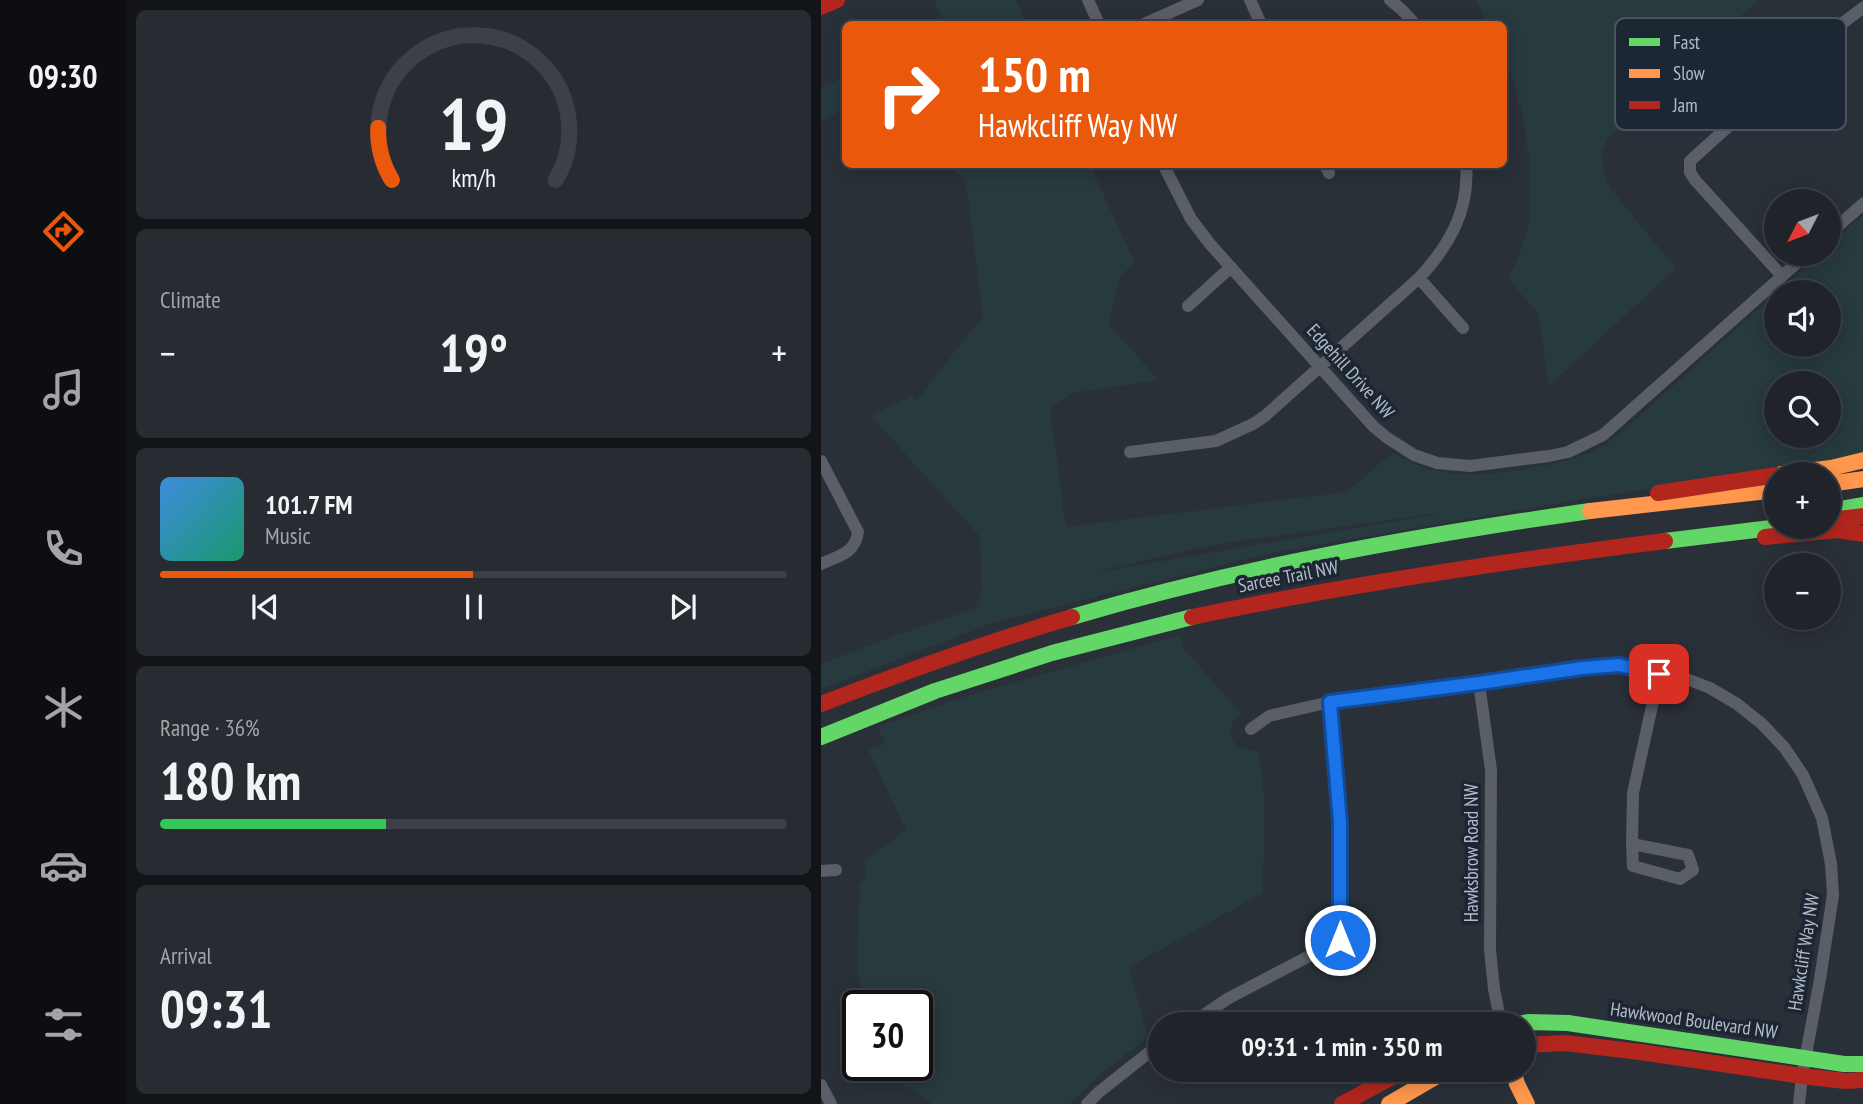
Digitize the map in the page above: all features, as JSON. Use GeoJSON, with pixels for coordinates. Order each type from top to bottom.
{"type":"FeatureCollection","features":[{"type":"Feature","properties":{"kind":"main road"},"geometry":{"type":"LineString","coordinates":[[821,7],[837,0]]}},
{"type":"Feature","properties":{"kind":"main road"},"geometry":{"type":"LineString","coordinates":[[1841,466],[1863,460]]}},
{"type":"Feature","properties":{"kind":"main road"},"geometry":{"type":"LineString","coordinates":[[1599,510],[1625,499],[1764,477]]}},
{"type":"Feature","properties":{"kind":"main road"},"geometry":{"type":"LineString","coordinates":[[1841,482],[1863,479]]}},
{"type":"Feature","properties":{"kind":"main road","name":"Sarcee Trail NW"},"geometry":{"type":"LineString","coordinates":[[821,704],[880,680],[1004,637],[1124,602],[1333,554],[1599,510],[1764,491]]}},
{"type":"Feature","properties":{"kind":"main road"},"geometry":{"type":"LineString","coordinates":[[1841,509],[1863,505]]}},
{"type":"Feature","properties":{"kind":"main road"},"geometry":{"type":"LineString","coordinates":[[1841,519],[1863,516]]}},
{"type":"Feature","properties":{"kind":"main road","name":"Sarcee Trail NW"},"geometry":{"type":"LineString","coordinates":[[821,737],[955,684],[1043,656],[1168,622],[1289,596],[1389,579],[1764,529]]}},
{"type":"Feature","properties":{"kind":"main road"},"geometry":{"type":"LineString","coordinates":[[1617,547],[1646,553],[1826,531],[1863,534]]}},
{"type":"Feature","properties":{"kind":"main road","name":"Hawkwood Boulevard NW"},"geometry":{"type":"LineString","coordinates":[[1536,1022],[1568,1023],[1844,1064],[1863,1063]]}},
{"type":"Feature","properties":{"kind":"main road","name":"Hawkwood Boulevard NW"},"geometry":{"type":"LineString","coordinates":[[1536,1044],[1565,1043],[1802,1076],[1845,1081],[1863,1080]]}},
{"type":"Feature","properties":{"kind":"main road"},"geometry":{"type":"LineString","coordinates":[[1342,1104],[1383,1082]]}},
{"type":"Feature","properties":{"kind":"main road"},"geometry":{"type":"LineString","coordinates":[[1389,1104],[1427,1082]]}},
{"type":"Feature","properties":{"kind":"main road"},"geometry":{"type":"LineString","coordinates":[[1516,1082],[1527,1104]]}},
{"type":"Feature","properties":{"kind":"street"},"geometry":{"type":"LineString","coordinates":[[1088,0],[1098,21]]}},
{"type":"Feature","properties":{"kind":"street"},"geometry":{"type":"LineString","coordinates":[[1151,21],[1198,0]]}},
{"type":"Feature","properties":{"kind":"street"},"geometry":{"type":"LineString","coordinates":[[1250,0],[1260,21]]}},
{"type":"Feature","properties":{"kind":"street"},"geometry":{"type":"LineString","coordinates":[[1390,0],[1412,21]]}},
{"type":"Feature","properties":{"kind":"street"},"geometry":{"type":"LineString","coordinates":[[1846,20],[1863,7]]}},
{"type":"Feature","properties":{"kind":"street"},"geometry":{"type":"LineString","coordinates":[[1724,130],[1690,161],[1690,172],[1782,276]]}},
{"type":"Feature","properties":{"kind":"street","name":"Edgehill Drive NW"},"geometry":{"type":"LineString","coordinates":[[1165,168],[1191,219],[1210,244],[1373,426],[1386,438],[1414,455],[1437,463],[1470,466],[1550,456],[1568,452],[1603,435],[1793,266]]}},
{"type":"Feature","properties":{"kind":"street"},"geometry":{"type":"LineString","coordinates":[[1130,452],[1216,441],[1265,416],[1436,260],[1455,230],[1467,188],[1466,168]]}},
{"type":"Feature","properties":{"kind":"street"},"geometry":{"type":"LineString","coordinates":[[1841,223],[1863,203]]}},
{"type":"Feature","properties":{"kind":"street"},"geometry":{"type":"LineString","coordinates":[[1188,306],[1231,267]]}},
{"type":"Feature","properties":{"kind":"street"},"geometry":{"type":"LineString","coordinates":[[1419,278],[1463,328]]}},
{"type":"Feature","properties":{"kind":"street"},"geometry":{"type":"LineString","coordinates":[[821,461],[858,532],[855,545],[850,550],[821,564]]}},
{"type":"Feature","properties":{"kind":"street","name":"Hawkcliff Way NW"},"geometry":{"type":"LineString","coordinates":[[1251,729],[1269,716],[1330,702],[1619,665],[1684,678],[1711,688],[1737,704],[1761,723],[1784,747],[1803,775],[1822,818],[1831,864],[1833,895],[1799,1104]]}},
{"type":"Feature","properties":{"kind":"street"},"geometry":{"type":"LineString","coordinates":[[1632,844],[1688,855],[1693,870],[1680,878],[1634,866],[1632,844],[1633,793],[1659,674]]}},
{"type":"Feature","properties":{"kind":"street","name":"Hawksbrow Road NW"},"geometry":{"type":"LineString","coordinates":[[1479,683],[1491,770],[1490,950],[1499,1012]]}},
{"type":"Feature","properties":{"kind":"street"},"geometry":{"type":"LineString","coordinates":[[1208,1012],[1229,998],[1340,940],[1340,822],[1330,702]]}},
{"type":"Feature","properties":{"kind":"street"},"geometry":{"type":"LineString","coordinates":[[821,871],[836,870]]}},
{"type":"Feature","properties":{"kind":"street"},"geometry":{"type":"LineString","coordinates":[[1087,1104],[1148,1053]]}},
{"type":"Feature","properties":{"kind":"street"},"geometry":{"type":"LineString","coordinates":[[821,1085],[831,1104]]}},
{"type":"Feature","properties":{"kind":"green space"},"geometry":{"type":"Polygon","coordinates":[[[934,0],[1016,0],[1026,21],[944,21],[934,0]]]}},
{"type":"Feature","properties":{"kind":"green space"},"geometry":{"type":"Polygon","coordinates":[[[1476,0],[1758,0],[1739,18],[1615,18],[1615,130],[1618,130],[1608,139],[1602,152],[1603,168],[1610,188],[1676,268],[1549,386],[1538,313],[1508,279],[1528,229],[1529,159],[1524,120],[1507,66],[1507,21],[1486,21],[1476,0]]]}},
{"type":"Feature","properties":{"kind":"green space"},"geometry":{"type":"Polygon","coordinates":[[[842,78],[842,111],[821,121],[821,88],[842,78]]]}},
{"type":"Feature","properties":{"kind":"green space"},"geometry":{"type":"Polygon","coordinates":[[[953,168],[1091,168],[1135,263],[1120,276],[1108,324],[1159,380],[1072,393],[1050,409],[1066,527],[1347,492],[1392,453],[1425,467],[1462,474],[1525,469],[1568,460],[1602,446],[1621,433],[1764,304],[1764,357],[1841,357],[1841,280],[1791,280],[1806,266],[1841,266],[1841,234],[1863,215],[1863,453],[1820,462],[1764,462],[1764,471],[1266,554],[995,622],[821,689],[821,664],[975,608],[982,589],[980,537],[871,416],[912,396],[917,400],[983,316],[966,182],[953,168]],[[1438,513],[1232,542],[1092,573],[1438,514],[1438,513]]]}},
{"type":"Feature","properties":{"kind":"green space"},"geometry":{"type":"Polygon","coordinates":[[[1180,635],[1184,649],[1241,713],[1230,728],[1235,744],[1258,751],[1264,803],[1263,893],[1129,967],[1148,1038],[1100,1074],[1069,1104],[933,1104],[899,1081],[933,1081],[933,990],[862,990],[857,959],[859,885],[865,878],[865,861],[906,830],[868,749],[885,744],[878,727],[966,696],[1180,635]]]}},
{"type":"Feature","properties":{"kind":"traffic: fast"},"geometry":{"type":"LineString","coordinates":[[1841,509],[1864,505]]}},
{"type":"Feature","properties":{"kind":"traffic: fast"},"geometry":{"type":"LineString","coordinates":[[1072,617],[1264,568],[1459,531],[1590,511]]}},
{"type":"Feature","properties":{"kind":"traffic: fast"},"geometry":{"type":"LineString","coordinates":[[1665,541],[1764,529]]}},
{"type":"Feature","properties":{"kind":"traffic: fast"},"geometry":{"type":"LineString","coordinates":[[821,737],[935,691],[1052,653],[1192,617]]}},
{"type":"Feature","properties":{"kind":"traffic: fast"},"geometry":{"type":"LineString","coordinates":[[1536,1022],[1568,1023],[1844,1064],[1864,1064]]}},
{"type":"Feature","properties":{"kind":"traffic: slow"},"geometry":{"type":"LineString","coordinates":[[1841,466],[1864,460]]}},
{"type":"Feature","properties":{"kind":"traffic: slow"},"geometry":{"type":"LineString","coordinates":[[1841,482],[1864,479]]}},
{"type":"Feature","properties":{"kind":"traffic: slow"},"geometry":{"type":"LineString","coordinates":[[1590,511],[1764,491]]}},
{"type":"Feature","properties":{"kind":"traffic: slow"},"geometry":{"type":"LineString","coordinates":[[1389,1104],[1427,1082]]}},
{"type":"Feature","properties":{"kind":"traffic: slow"},"geometry":{"type":"LineString","coordinates":[[1516,1082],[1527,1104]]}},
{"type":"Feature","properties":{"kind":"traffic: jam"},"geometry":{"type":"LineString","coordinates":[[821,7],[837,0]]}},
{"type":"Feature","properties":{"kind":"traffic: jam"},"geometry":{"type":"LineString","coordinates":[[1658,493],[1764,477]]}},
{"type":"Feature","properties":{"kind":"traffic: jam"},"geometry":{"type":"LineString","coordinates":[[1841,519],[1864,516]]}},
{"type":"Feature","properties":{"kind":"traffic: jam"},"geometry":{"type":"LineString","coordinates":[[1841,530],[1864,534]]}},
{"type":"Feature","properties":{"kind":"traffic: jam"},"geometry":{"type":"LineString","coordinates":[[1192,617],[1428,574],[1665,541]]}},
{"type":"Feature","properties":{"kind":"traffic: jam"},"geometry":{"type":"LineString","coordinates":[[821,704],[946,658],[1072,617]]}},
{"type":"Feature","properties":{"kind":"traffic: jam"},"geometry":{"type":"LineString","coordinates":[[1536,1044],[1565,1043],[1802,1076],[1845,1081],[1864,1080]]}},
{"type":"Feature","properties":{"kind":"traffic: jam"},"geometry":{"type":"LineString","coordinates":[[1342,1104],[1383,1082]]}},
{"type":"Feature","properties":{"kind":"route"},"geometry":{"type":"LineString","coordinates":[[1340,940],[1340,822],[1330,702],[1582,668],[1619,665],[1659,674]]}}]}
